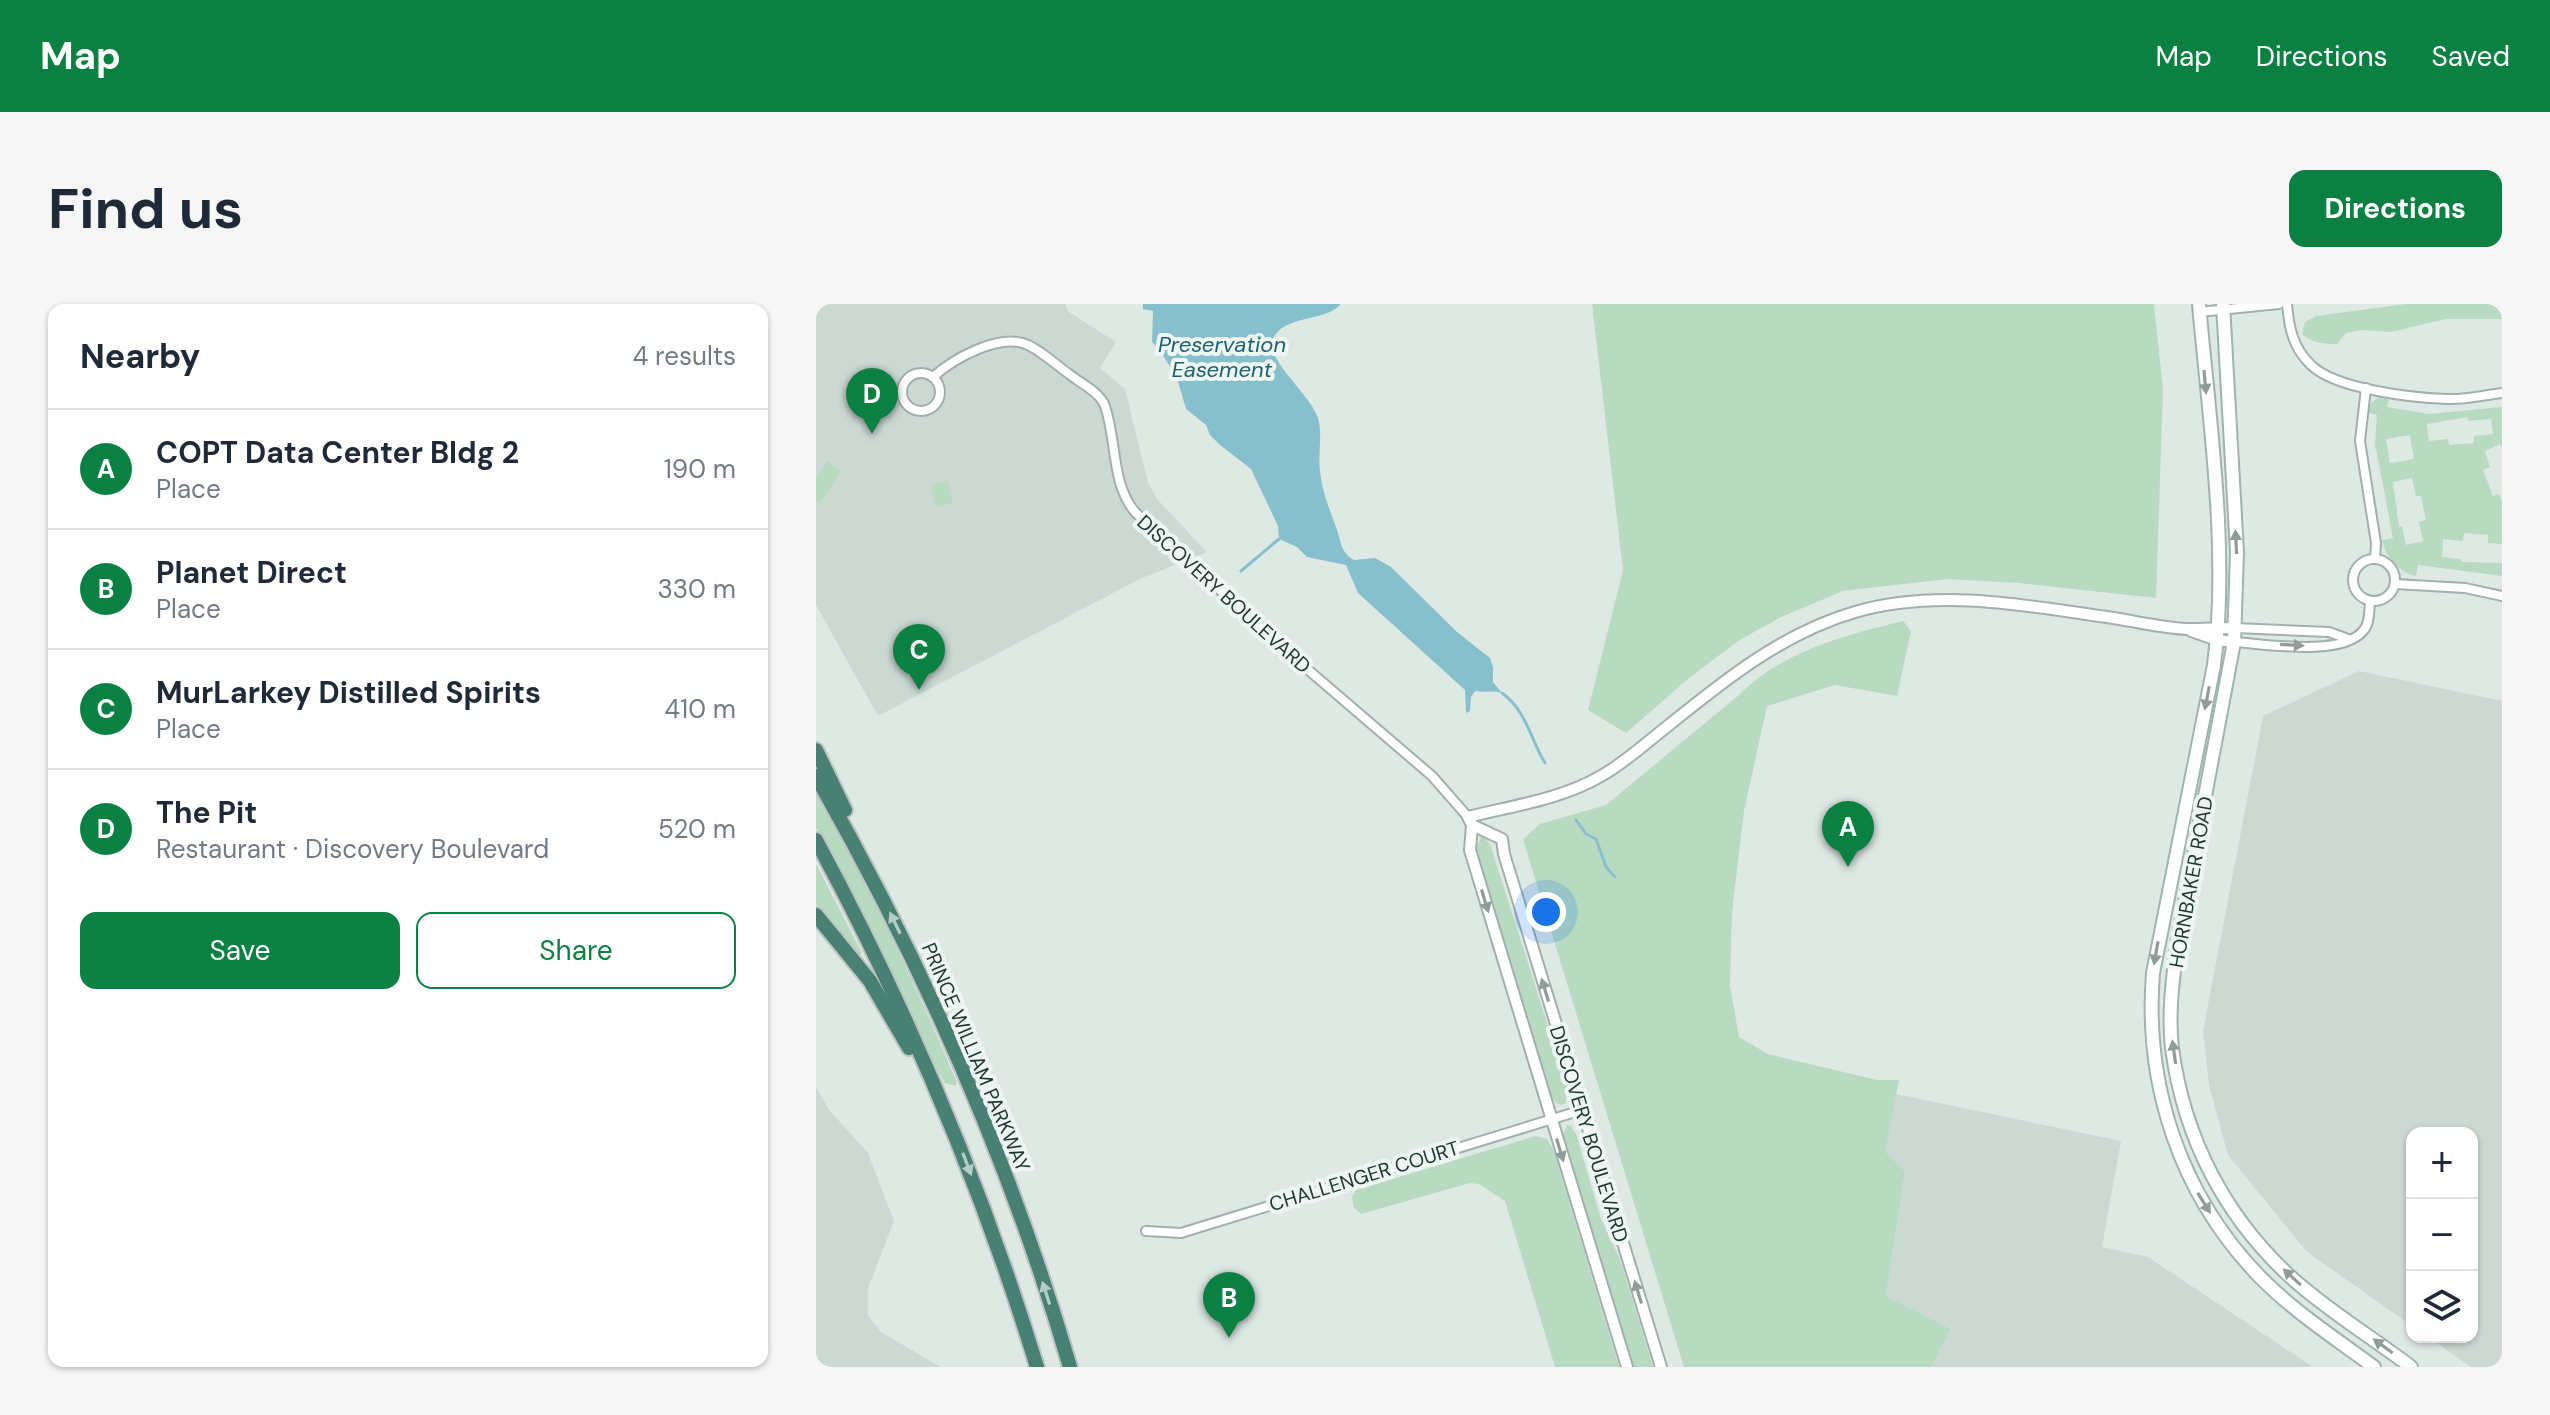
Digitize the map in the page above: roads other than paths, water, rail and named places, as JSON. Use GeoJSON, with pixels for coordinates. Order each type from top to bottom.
{"type":"FeatureCollection","features":[{"type":"Feature","properties":{"kind":"highway"},"geometry":{"type":"LineString","coordinates":[[816,750],[881,895]]}},
{"type":"Feature","properties":{"kind":"highway","name":"PRINCE WILLIAM PARKWAY"},"geometry":{"type":"LineString","coordinates":[[816,776],[920,974],[980,1110],[1024,1226],[1070,1367]]}},
{"type":"Feature","properties":{"kind":"highway"},"geometry":{"type":"LineString","coordinates":[[816,840],[883,970],[952,1125],[1037,1367]]}},
{"type":"Feature","properties":{"kind":"highway"},"geometry":{"type":"LineString","coordinates":[[816,915],[870,981],[887,1007],[952,1125]]}},
{"type":"Feature","properties":{"kind":"main road","name":"HORNBAKER ROAD"},"geometry":{"type":"LineString","coordinates":[[2224,307],[2237,552],[2235,628],[2177,945],[2172,989],[2172,1046],[2182,1100],[2194,1137],[2227,1204],[2294,1279],[2411,1367]]}},
{"type":"Feature","properties":{"kind":"main road","name":"HORNBAKER ROAD"},"geometry":{"type":"LineString","coordinates":[[2199,308],[2218,528],[2218,634],[2153,973],[2150,1007],[2155,1071],[2178,1153],[2212,1216],[2239,1254],[2261,1278],[2374,1367]]}},
{"type":"Feature","properties":{"kind":"main road"},"geometry":{"type":"LineString","coordinates":[[2339,1341],[2354,1324]]}},
{"type":"Feature","properties":{"kind":"street"},"geometry":{"type":"LineString","coordinates":[[2199,308],[2279,304]]}},
{"type":"Feature","properties":{"kind":"street"},"geometry":{"type":"LineString","coordinates":[[2287,304],[2291,337],[2309,364],[2338,381],[2448,399],[2502,393]]}},
{"type":"Feature","properties":{"kind":"street","name":"DISCOVERY BOULEVARD"},"geometry":{"type":"LineString","coordinates":[[933,377],[951,362],[971,352],[1016,342],[1032,348],[1095,394],[1105,408],[1121,487],[1135,512],[1302,665],[1432,776],[1470,821],[1502,839],[1504,854],[1661,1367]]}},
{"type":"Feature","properties":{"kind":"street","name":"DISCOVERY BOULEVARD"},"geometry":{"type":"LineString","coordinates":[[922,373],[933,377],[941,392],[934,407],[924,412],[908,406],[902,391],[906,380],[922,373]]}},
{"type":"Feature","properties":{"kind":"street"},"geometry":{"type":"LineString","coordinates":[[2366,388],[2360,441],[2376,543],[2375,559]]}},
{"type":"Feature","properties":{"kind":"street"},"geometry":{"type":"LineString","coordinates":[[2375,559],[2390,565],[2396,577],[2395,584],[2384,599],[2370,601],[2359,595],[2353,576],[2359,564],[2375,559]]}},
{"type":"Feature","properties":{"kind":"street"},"geometry":{"type":"LineString","coordinates":[[2395,584],[2465,588],[2502,596]]}},
{"type":"Feature","properties":{"kind":"street"},"geometry":{"type":"LineString","coordinates":[[1470,821],[1591,782],[1618,766],[1728,677],[1797,635],[1855,612],[1888,605],[1952,600],[2040,608],[2185,629],[2218,634],[2234,642],[2331,647],[2364,631],[2370,601]]}},
{"type":"Feature","properties":{"kind":"street"},"geometry":{"type":"LineString","coordinates":[[2218,634],[2235,628],[2329,632],[2349,640]]}},
{"type":"Feature","properties":{"kind":"street","name":"DISCOVERY BOULEVARD"},"geometry":{"type":"LineString","coordinates":[[1470,821],[1470,850],[1627,1367]]}},
{"type":"Feature","properties":{"kind":"street","name":"CHALLENGER COURT"},"geometry":{"type":"LineString","coordinates":[[1146,1231],[1181,1233],[1582,1110]]}},
{"type":"Feature","properties":{"kind":"water","name":"Preservation Easement"},"geometry":{"type":"Polygon","coordinates":[[[1143,304],[1341,304],[1325,314],[1295,322],[1278,331],[1272,348],[1316,412],[1321,479],[1342,547],[1354,560],[1375,558],[1391,567],[1457,632],[1490,658],[1493,682],[1502,693],[1475,691],[1471,697],[1470,711],[1466,713],[1465,690],[1358,593],[1346,565],[1307,557],[1297,547],[1279,539],[1278,526],[1251,469],[1220,445],[1210,435],[1206,425],[1186,409],[1177,378],[1152,342],[1153,311],[1143,309],[1143,304]]]}},
{"type":"Feature","properties":{"kind":"waterway"},"geometry":{"type":"LineString","coordinates":[[1241,571],[1279,539]]}},
{"type":"Feature","properties":{"kind":"waterway"},"geometry":{"type":"LineString","coordinates":[[1502,693],[1517,708],[1545,763]]}},
{"type":"Feature","properties":{"kind":"waterway"},"geometry":{"type":"LineString","coordinates":[[1576,820],[1586,834],[1596,839],[1606,867],[1615,877]]}},
{"type":"Feature","properties":{"kind":"place","name":"The Pit"},"geometry":{"type":"Point","coordinates":[872,434]}},
{"type":"Feature","properties":{"kind":"place","name":"MurLarkey Distilled Spirits"},"geometry":{"type":"Point","coordinates":[919,690]}},
{"type":"Feature","properties":{"kind":"place","name":"COPT Data Center Bldg 2"},"geometry":{"type":"Point","coordinates":[1848,867]}},
{"type":"Feature","properties":{"kind":"place","name":"Planet Direct"},"geometry":{"type":"Point","coordinates":[1229,1338]}}]}
